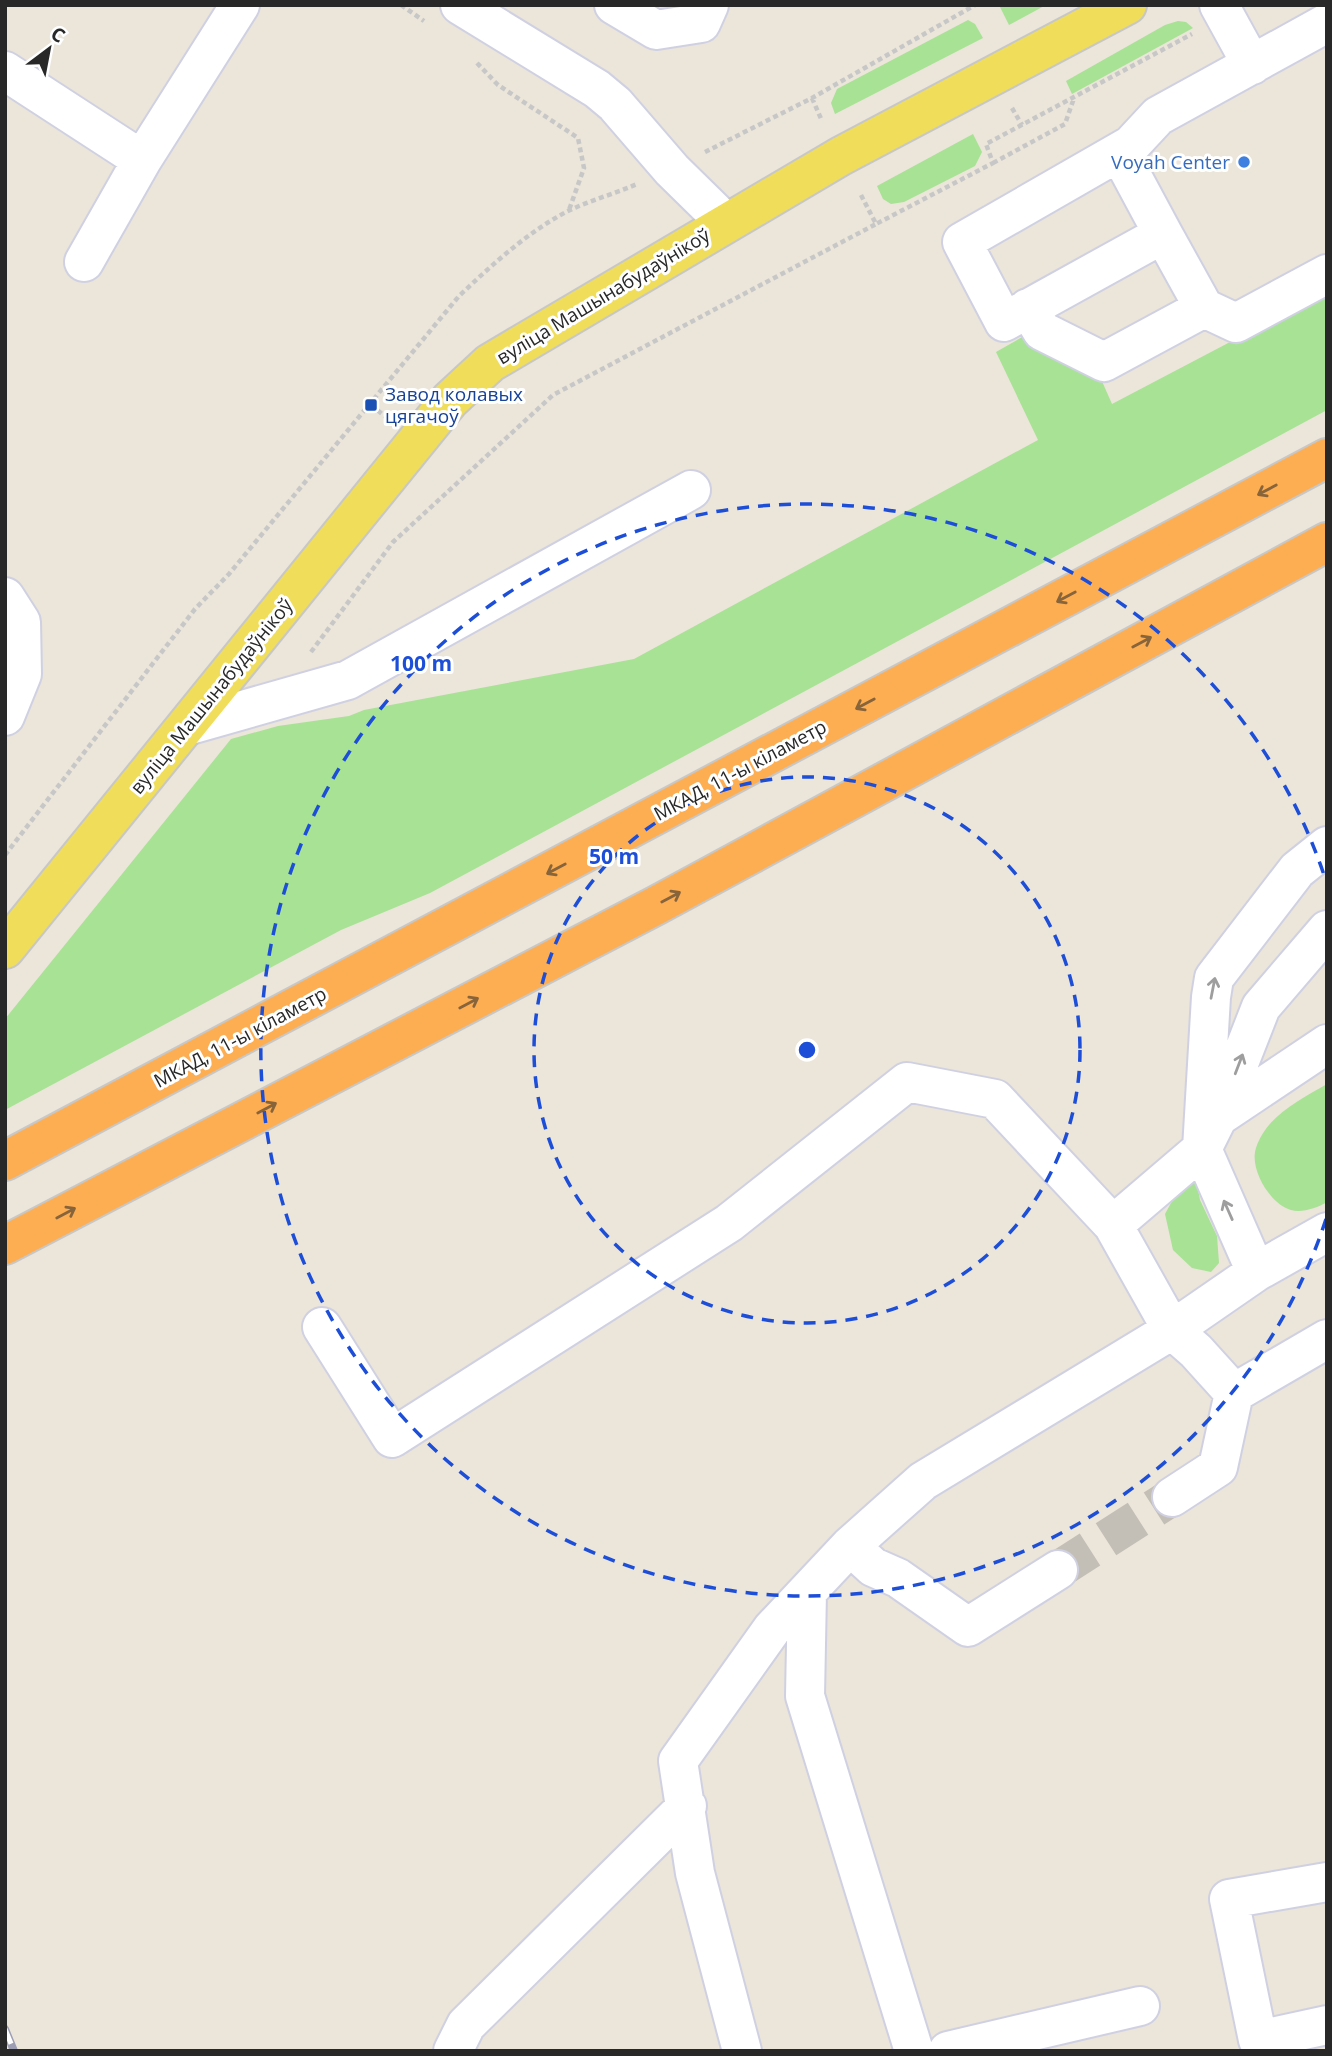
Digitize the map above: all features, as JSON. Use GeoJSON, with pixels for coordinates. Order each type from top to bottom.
{"type":"FeatureCollection","features":[{"type":"Feature","properties":{"kind":"highway","name":"МКАД, 11-ы кіламетр"},"geometry":{"type":"LineString","coordinates":[[5,1161],[1327,458]]}},
{"type":"Feature","properties":{"kind":"highway"},"geometry":{"type":"LineString","coordinates":[[5,1245],[657,905],[1327,542]]}},
{"type":"Feature","properties":{"kind":"main road","name":"вуліца Машынабудаўнікоў"},"geometry":{"type":"LineString","coordinates":[[5,949],[460,391],[490,363],[841,156],[1127,5]]}},
{"type":"Feature","properties":{"kind":"lane"},"geometry":{"type":"LineString","coordinates":[[84,262],[142,160],[240,5]]}},
{"type":"Feature","properties":{"kind":"lane"},"geometry":{"type":"LineString","coordinates":[[614,5],[656,30],[701,23],[709,5]]}},
{"type":"Feature","properties":{"kind":"lane"},"geometry":{"type":"LineString","coordinates":[[1222,11],[1252,65]]}},
{"type":"Feature","properties":{"kind":"lane"},"geometry":{"type":"LineString","coordinates":[[445,15],[597,89],[615,104],[671,170],[726,223]]}},
{"type":"Feature","properties":{"kind":"lane"},"geometry":{"type":"LineString","coordinates":[[1163,234],[1004,321],[962,242],[1131,145],[1158,116],[1327,23]]}},
{"type":"Feature","properties":{"kind":"lane"},"geometry":{"type":"LineString","coordinates":[[5,71],[142,160]]}},
{"type":"Feature","properties":{"kind":"lane"},"geometry":{"type":"LineString","coordinates":[[1119,152],[1204,308],[1236,323],[1327,274]]}},
{"type":"Feature","properties":{"kind":"lane"},"geometry":{"type":"LineString","coordinates":[[1028,308],[1042,331],[1104,362],[1204,308]]}},
{"type":"Feature","properties":{"kind":"lane"},"geometry":{"type":"LineString","coordinates":[[190,724],[271,704],[348,680],[691,490]]}},
{"type":"Feature","properties":{"kind":"lane"},"geometry":{"type":"LineString","coordinates":[[5,597],[21,622],[22,674],[5,716]]}},
{"type":"Feature","properties":{"kind":"lane"},"geometry":{"type":"LineString","coordinates":[[1256,1272],[1210,1133],[1207,1032],[1214,978],[1297,870],[1327,846]]}},
{"type":"Feature","properties":{"kind":"lane"},"geometry":{"type":"LineString","coordinates":[[1210,1133],[1261,1007],[1327,930]]}},
{"type":"Feature","properties":{"kind":"lane"},"geometry":{"type":"LineString","coordinates":[[1113,1225],[1210,1133],[1327,1044]]}},
{"type":"Feature","properties":{"kind":"lane"},"geometry":{"type":"LineString","coordinates":[[322,1327],[392,1438],[729,1223],[907,1083],[995,1099],[1113,1225],[1172,1330],[1196,1351],[1234,1393]]}},
{"type":"Feature","properties":{"kind":"lane"},"geometry":{"type":"LineString","coordinates":[[742,2051],[695,1873],[687,1806],[678,1761],[772,1629],[850,1546],[923,1481],[1172,1330],[1256,1272],[1327,1233]]}},
{"type":"Feature","properties":{"kind":"lane"},"geometry":{"type":"LineString","coordinates":[[1172,1497],[1218,1467],[1234,1393],[1327,1339]]}},
{"type":"Feature","properties":{"kind":"lane"},"geometry":{"type":"LineString","coordinates":[[850,1546],[873,1567],[898,1578],[968,1627],[1058,1570]]}},
{"type":"Feature","properties":{"kind":"lane"},"geometry":{"type":"LineString","coordinates":[[807,1592],[805,1696],[914,2051]]}},
{"type":"Feature","properties":{"kind":"lane"},"geometry":{"type":"LineString","coordinates":[[453,2051],[466,2025],[687,1806]]}},
{"type":"Feature","properties":{"kind":"lane"},"geometry":{"type":"LineString","coordinates":[[1327,1882],[1229,1899],[1260,2045],[1327,2025]]}},
{"type":"Feature","properties":{"kind":"lane"},"geometry":{"type":"LineString","coordinates":[[948,2051],[1140,2006]]}},
{"type":"Feature","properties":{"kind":"path"},"geometry":{"type":"LineString","coordinates":[[401,5],[445,15]]}},
{"type":"Feature","properties":{"kind":"path"},"geometry":{"type":"LineString","coordinates":[[5,855],[195,610],[238,564],[458,296],[496,261],[537,230],[569,211],[671,170],[812,97],[975,5]]}},
{"type":"Feature","properties":{"kind":"path"},"geometry":{"type":"LineString","coordinates":[[993,163],[986,145],[1222,11]]}},
{"type":"Feature","properties":{"kind":"path"},"geometry":{"type":"LineString","coordinates":[[470,54],[498,85],[578,138],[584,168],[569,211]]}},
{"type":"Feature","properties":{"kind":"path"},"geometry":{"type":"LineString","coordinates":[[812,97],[822,121]]}},
{"type":"Feature","properties":{"kind":"path"},"geometry":{"type":"LineString","coordinates":[[271,704],[393,542],[553,395],[1065,124],[1074,97]]}},
{"type":"Feature","properties":{"kind":"path"},"geometry":{"type":"LineString","coordinates":[[861,195],[876,224]]}},
{"type":"Feature","properties":{"kind":"green space"},"geometry":{"type":"Polygon","coordinates":[[[999,5],[1046,5],[1009,25],[999,5]]]}},
{"type":"Feature","properties":{"kind":"green space"},"geometry":{"type":"Polygon","coordinates":[[[968,20],[975,24],[983,38],[835,114],[831,103],[837,89],[968,20]]]}},
{"type":"Feature","properties":{"kind":"green space"},"geometry":{"type":"Polygon","coordinates":[[[1178,21],[1186,22],[1193,28],[1072,94],[1066,81],[1165,25],[1178,21]]]}},
{"type":"Feature","properties":{"kind":"green space"},"geometry":{"type":"Polygon","coordinates":[[[973,134],[982,152],[975,166],[904,202],[891,204],[883,199],[877,186],[973,134]]]}},
{"type":"Feature","properties":{"kind":"green space"},"geometry":{"type":"Polygon","coordinates":[[[1327,291],[1327,410],[430,893],[341,930],[5,1110],[5,1019],[231,739],[278,726],[349,716],[364,710],[634,659],[1038,440],[996,352],[1031,332],[1097,370],[1112,404],[1327,291]]]}},
{"type":"Feature","properties":{"kind":"green space"},"geometry":{"type":"Polygon","coordinates":[[[1327,1084],[1327,1202],[1300,1211],[1291,1210],[1276,1201],[1263,1185],[1256,1166],[1256,1148],[1276,1118],[1327,1084]]]}},
{"type":"Feature","properties":{"kind":"green space"},"geometry":{"type":"Polygon","coordinates":[[[1196,1178],[1200,1200],[1217,1236],[1219,1263],[1211,1272],[1192,1268],[1173,1250],[1165,1214],[1177,1192],[1196,1178]]]}},
{"type":"Feature","properties":{"kind":"tunnel"},"geometry":{"type":"LineString","coordinates":[[1058,1570],[1172,1497]]}},
{"type":"Feature","properties":{"kind":"railway"},"geometry":{"type":"LineString","coordinates":[[5,2029],[14,2051]]}},
{"type":"Feature","properties":{"kind":"place","name":"Voyah Center"},"geometry":{"type":"Point","coordinates":[1244,162]}},
{"type":"Feature","properties":{"kind":"place","name":"Завод колавых цягачоў"},"geometry":{"type":"Point","coordinates":[371,405]}}]}
